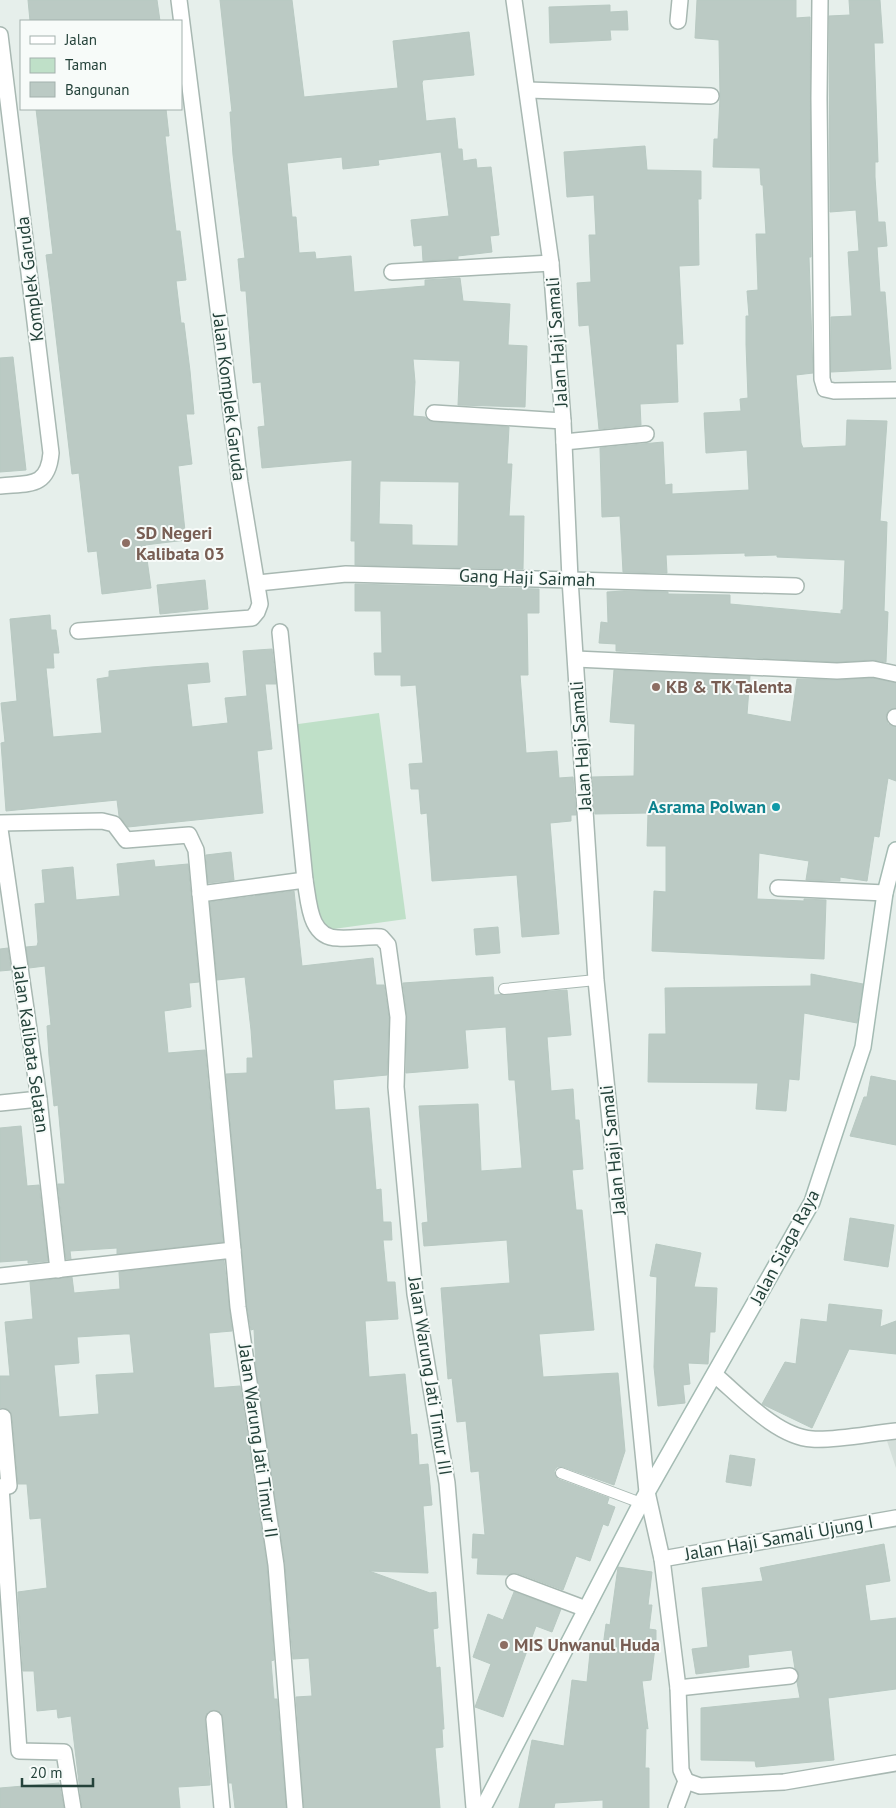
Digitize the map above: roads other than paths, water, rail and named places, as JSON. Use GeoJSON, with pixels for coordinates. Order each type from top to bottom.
{"type":"FeatureCollection","features":[{"type":"Feature","properties":{"kind":"street","name":"Jalan Komplek Garuda"},"geometry":{"type":"LineString","coordinates":[[179,0],[182,20]]}},
{"type":"Feature","properties":{"kind":"street","name":"Jalan Haji Samali"},"geometry":{"type":"LineString","coordinates":[[514,0],[551,263],[563,421],[570,579],[596,980],[644,1498],[662,1559],[678,1688],[681,1770],[686,1781]]}},
{"type":"Feature","properties":{"kind":"street"},"geometry":{"type":"LineString","coordinates":[[678,21],[680,0]]}},
{"type":"Feature","properties":{"kind":"street"},"geometry":{"type":"LineString","coordinates":[[820,0],[819,98],[822,379],[825,389],[834,391],[896,390]]}},
{"type":"Feature","properties":{"kind":"street","name":"Jalan Komplek Garuda"},"geometry":{"type":"LineString","coordinates":[[78,631],[252,618],[260,604],[258,582],[240,483],[182,24]]}},
{"type":"Feature","properties":{"kind":"street","name":"Komplek Garuda"},"geometry":{"type":"LineString","coordinates":[[0,35],[51,453],[50,466],[46,476],[34,482],[0,486]]}},
{"type":"Feature","properties":{"kind":"street"},"geometry":{"type":"LineString","coordinates":[[528,90],[711,96]]}},
{"type":"Feature","properties":{"kind":"street"},"geometry":{"type":"LineString","coordinates":[[392,272],[551,263]]}},
{"type":"Feature","properties":{"kind":"street"},"geometry":{"type":"LineString","coordinates":[[434,413],[563,421]]}},
{"type":"Feature","properties":{"kind":"street"},"geometry":{"type":"LineString","coordinates":[[564,442],[646,434]]}},
{"type":"Feature","properties":{"kind":"street","name":"Gang Haji Saimah"},"geometry":{"type":"LineString","coordinates":[[258,582],[346,574],[796,586]]}},
{"type":"Feature","properties":{"kind":"street"},"geometry":{"type":"LineString","coordinates":[[200,894],[305,880],[280,632]]}},
{"type":"Feature","properties":{"kind":"street"},"geometry":{"type":"LineString","coordinates":[[576,659],[837,671],[872,669],[896,674]]}},
{"type":"Feature","properties":{"kind":"street","name":"Jalan Warung Jati Timur II"},"geometry":{"type":"LineString","coordinates":[[0,823],[102,821],[114,824],[126,840],[189,835],[196,850],[238,1307],[276,1564],[296,1808]]}},
{"type":"Feature","properties":{"kind":"street","name":"Jalan Kalibata Selatan"},"geometry":{"type":"LineString","coordinates":[[0,829],[38,1099],[58,1270]]}},
{"type":"Feature","properties":{"kind":"street","name":"Jalan Siaga Raya"},"geometry":{"type":"LineString","coordinates":[[483,1808],[644,1498],[812,1202],[863,1047],[885,893],[896,850]]}},
{"type":"Feature","properties":{"kind":"street","name":"Jalan Warung Jati Timur III"},"geometry":{"type":"LineString","coordinates":[[305,880],[313,920],[321,933],[336,938],[381,937],[388,945],[398,1018],[396,1086],[414,1277],[447,1483],[474,1808]]}},
{"type":"Feature","properties":{"kind":"street"},"geometry":{"type":"LineString","coordinates":[[778,888],[885,893]]}},
{"type":"Feature","properties":{"kind":"street"},"geometry":{"type":"LineString","coordinates":[[0,1103],[38,1099]]}},
{"type":"Feature","properties":{"kind":"street"},"geometry":{"type":"LineString","coordinates":[[0,1276],[233,1250]]}},
{"type":"Feature","properties":{"kind":"street"},"geometry":{"type":"LineString","coordinates":[[715,1375],[764,1418],[786,1431],[811,1440],[896,1431]]}},
{"type":"Feature","properties":{"kind":"street"},"geometry":{"type":"LineString","coordinates":[[3,1417],[3,1486],[19,1751],[64,1752],[73,1808]]}},
{"type":"Feature","properties":{"kind":"street","name":"Jalan Haji Samali Ujung I"},"geometry":{"type":"LineString","coordinates":[[662,1559],[896,1518]]}},
{"type":"Feature","properties":{"kind":"street"},"geometry":{"type":"LineString","coordinates":[[514,1582],[586,1609]]}},
{"type":"Feature","properties":{"kind":"street"},"geometry":{"type":"LineString","coordinates":[[678,1688],[790,1676]]}},
{"type":"Feature","properties":{"kind":"street"},"geometry":{"type":"LineString","coordinates":[[214,1719],[222,1808]]}},
{"type":"Feature","properties":{"kind":"street"},"geometry":{"type":"LineString","coordinates":[[676,1808],[686,1781],[700,1786],[784,1782],[896,1762]]}},
{"type":"Feature","properties":{"kind":"lane"},"geometry":{"type":"LineString","coordinates":[[504,989],[596,980]]}},
{"type":"Feature","properties":{"kind":"lane"},"geometry":{"type":"LineString","coordinates":[[561,1473],[644,1498]]}},
{"type":"Feature","properties":{"kind":"place","name":"SD Negeri Kalibata 03"},"geometry":{"type":"Point","coordinates":[126,543]}},
{"type":"Feature","properties":{"kind":"place","name":"KB & TK Talenta"},"geometry":{"type":"Point","coordinates":[656,687]}},
{"type":"Feature","properties":{"kind":"place","name":"Asrama Polwan"},"geometry":{"type":"Point","coordinates":[776,807]}},
{"type":"Feature","properties":{"kind":"place","name":"MIS Unwanul Huda"},"geometry":{"type":"Point","coordinates":[504,1645]}}]}
